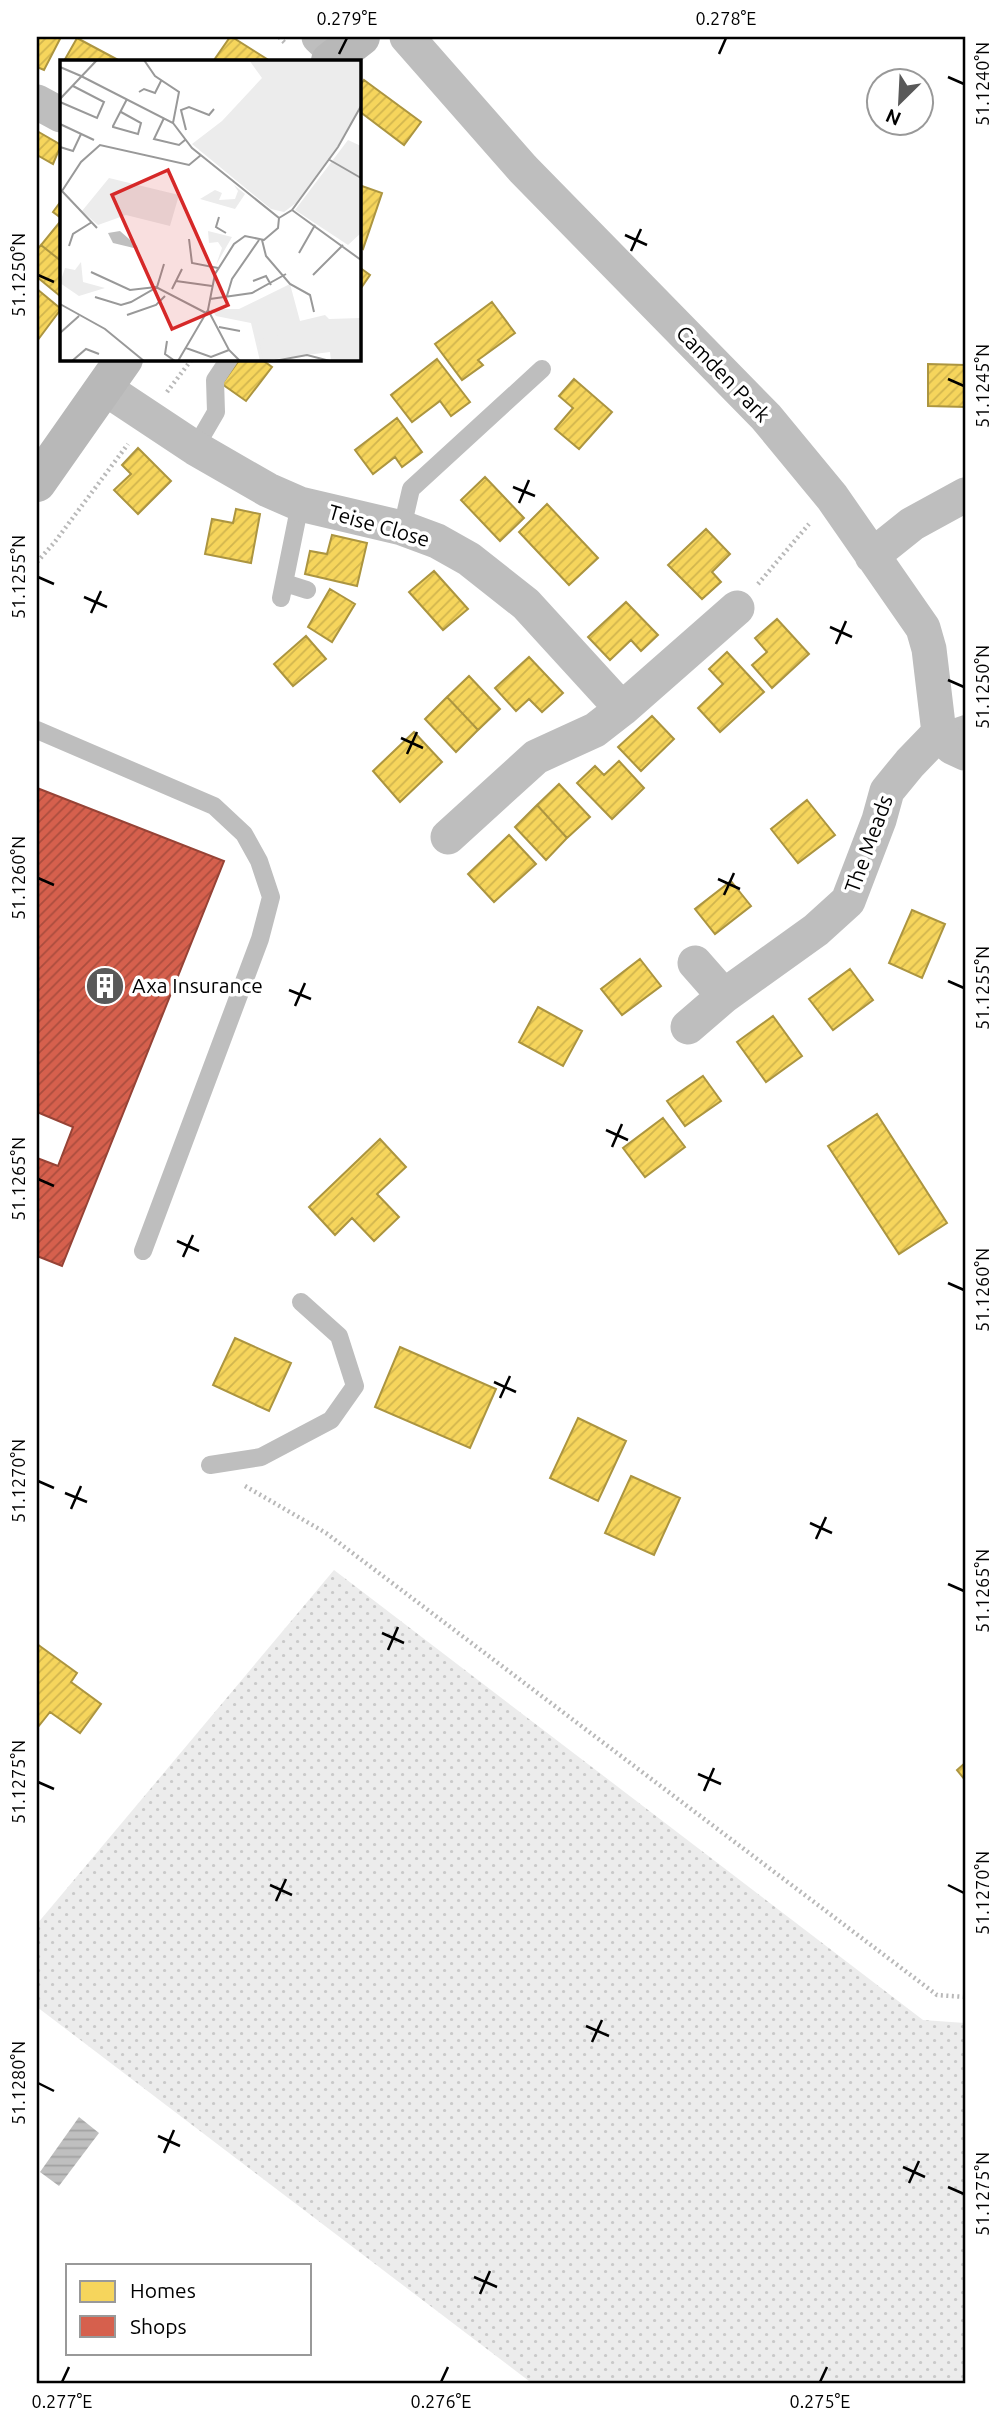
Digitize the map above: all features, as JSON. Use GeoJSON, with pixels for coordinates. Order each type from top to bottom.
{"type":"FeatureCollection","features":[{"type":"Feature","properties":{"kind":"street","name":"Camden Park"},"geometry":{"type":"LineString","coordinates":[[407,37],[523,169],[766,417],[832,497],[923,628],[957,737]]}},
{"type":"Feature","properties":{"kind":"street"},"geometry":{"type":"LineString","coordinates":[[37,102],[60,114]]}},
{"type":"Feature","properties":{"kind":"street"},"geometry":{"type":"LineString","coordinates":[[37,483],[113,373]]}},
{"type":"Feature","properties":{"kind":"street","name":"Teise Close"},"geometry":{"type":"LineString","coordinates":[[113,373],[148,417],[268,490],[300,504],[402,528],[438,541],[469,559],[526,604],[622,709]]}},
{"type":"Feature","properties":{"kind":"street"},"geometry":{"type":"LineString","coordinates":[[872,556],[912,524],[965,495]]}},
{"type":"Feature","properties":{"kind":"street"},"geometry":{"type":"LineString","coordinates":[[448,837],[536,757],[595,730],[737,608]]}},
{"type":"Feature","properties":{"kind":"street","name":"The Meads"},"geometry":{"type":"LineString","coordinates":[[688,1027],[724,996],[816,930],[848,901],[880,820],[887,791],[910,763],[957,737]]}},
{"type":"Feature","properties":{"kind":"street"},"geometry":{"type":"LineString","coordinates":[[695,963],[724,996]]}},
{"type":"Feature","properties":{"kind":"lane"},"geometry":{"type":"LineString","coordinates":[[195,448],[216,412],[215,380],[228,360]]}},
{"type":"Feature","properties":{"kind":"lane"},"geometry":{"type":"LineString","coordinates":[[402,528],[411,489],[542,369]]}},
{"type":"Feature","properties":{"kind":"lane"},"geometry":{"type":"LineString","coordinates":[[300,504],[283,590],[307,590]]}},
{"type":"Feature","properties":{"kind":"lane"},"geometry":{"type":"LineString","coordinates":[[37,730],[214,806],[244,834],[259,861],[271,897],[260,939],[143,1251]]}},
{"type":"Feature","properties":{"kind":"lane"},"geometry":{"type":"LineString","coordinates":[[210,1465],[261,1457],[331,1420],[355,1386],[339,1336],[302,1302]]}},
{"type":"Feature","properties":{"kind":"path"},"geometry":{"type":"LineString","coordinates":[[37,562],[191,360]]}},
{"type":"Feature","properties":{"kind":"path"},"geometry":{"type":"LineString","coordinates":[[737,608],[832,497]]}},
{"type":"Feature","properties":{"kind":"path"},"geometry":{"type":"LineString","coordinates":[[210,1465],[326,1533],[937,1995],[965,1997]]}},
{"type":"Feature","properties":{"kind":"shaded area"},"geometry":{"type":"Polygon","coordinates":[[[334,1570],[923,2020],[965,2023],[965,2384],[533,2384],[37,2007],[37,1924],[334,1570]]]}},
{"type":"Feature","properties":{"kind":"shaded area"},"geometry":{"type":"Polygon","coordinates":[[[79,2117],[99,2133],[59,2186],[40,2172],[79,2117]]]}},
{"type":"Feature","properties":{"kind":"building: Homes"},"geometry":{"type":"Polygon","coordinates":[[[37,37],[61,37],[44,70],[37,67],[37,37]]]}},
{"type":"Feature","properties":{"kind":"building: Homes"},"geometry":{"type":"Polygon","coordinates":[[[232,37],[268,60],[214,60],[232,37]]]}},
{"type":"Feature","properties":{"kind":"building: Homes"},"geometry":{"type":"Polygon","coordinates":[[[77,38],[118,60],[65,60],[77,38]]]}},
{"type":"Feature","properties":{"kind":"building: Homes"},"geometry":{"type":"Polygon","coordinates":[[[364,80],[421,122],[404,145],[360,112],[360,86],[364,80]]]}},
{"type":"Feature","properties":{"kind":"building: Homes"},"geometry":{"type":"Polygon","coordinates":[[[37,131],[60,144],[53,164],[37,155],[37,131]]]}},
{"type":"Feature","properties":{"kind":"building: Homes"},"geometry":{"type":"Polygon","coordinates":[[[360,185],[382,193],[363,249],[360,248],[360,185]]]}},
{"type":"Feature","properties":{"kind":"building: Homes"},"geometry":{"type":"Polygon","coordinates":[[[60,202],[60,217],[53,212],[60,202]]]}},
{"type":"Feature","properties":{"kind":"building: Homes"},"geometry":{"type":"Polygon","coordinates":[[[59,223],[60,260],[41,245],[59,223]]]}},
{"type":"Feature","properties":{"kind":"building: Homes"},"geometry":{"type":"Polygon","coordinates":[[[41,245],[60,260],[60,296],[37,277],[37,250],[41,245]]]}},
{"type":"Feature","properties":{"kind":"building: Homes"},"geometry":{"type":"Polygon","coordinates":[[[360,268],[370,275],[360,290],[360,268]]]}},
{"type":"Feature","properties":{"kind":"building: Homes"},"geometry":{"type":"Polygon","coordinates":[[[37,289],[60,310],[37,341],[37,289]]]}},
{"type":"Feature","properties":{"kind":"building: Homes"},"geometry":{"type":"Polygon","coordinates":[[[492,302],[515,333],[478,360],[483,365],[462,380],[435,344],[492,302]]]}},
{"type":"Feature","properties":{"kind":"building: Homes"},"geometry":{"type":"Polygon","coordinates":[[[437,359],[470,402],[451,416],[440,401],[412,422],[391,395],[437,359]]]}},
{"type":"Feature","properties":{"kind":"building: Homes"},"geometry":{"type":"Polygon","coordinates":[[[239,360],[262,360],[272,367],[246,401],[222,384],[239,360]]]}},
{"type":"Feature","properties":{"kind":"building: Homes"},"geometry":{"type":"Polygon","coordinates":[[[928,364],[965,365],[965,407],[928,406],[928,364]]]}},
{"type":"Feature","properties":{"kind":"building: Homes"},"geometry":{"type":"Polygon","coordinates":[[[574,379],[612,412],[579,449],[555,429],[573,408],[559,396],[574,379]]]}},
{"type":"Feature","properties":{"kind":"building: Homes"},"geometry":{"type":"Polygon","coordinates":[[[397,418],[422,452],[402,467],[395,457],[373,474],[355,450],[397,418]]]}},
{"type":"Feature","properties":{"kind":"building: Homes"},"geometry":{"type":"Polygon","coordinates":[[[138,448],[171,481],[138,514],[114,490],[131,474],[122,465],[138,448]]]}},
{"type":"Feature","properties":{"kind":"building: Homes"},"geometry":{"type":"Polygon","coordinates":[[[485,477],[524,518],[500,541],[461,500],[485,477]]]}},
{"type":"Feature","properties":{"kind":"building: Homes"},"geometry":{"type":"Polygon","coordinates":[[[547,504],[598,558],[569,585],[519,532],[547,504]]]}},
{"type":"Feature","properties":{"kind":"building: Homes"},"geometry":{"type":"Polygon","coordinates":[[[236,509],[260,514],[251,563],[205,554],[212,519],[233,523],[236,509]]]}},
{"type":"Feature","properties":{"kind":"building: Homes"},"geometry":{"type":"Polygon","coordinates":[[[706,529],[730,554],[712,572],[721,582],[702,599],[668,565],[706,529]]]}},
{"type":"Feature","properties":{"kind":"building: Homes"},"geometry":{"type":"Polygon","coordinates":[[[332,535],[367,543],[357,586],[305,574],[310,551],[327,554],[332,535]]]}},
{"type":"Feature","properties":{"kind":"building: Homes"},"geometry":{"type":"Polygon","coordinates":[[[434,571],[468,609],[443,630],[409,592],[434,571]]]}},
{"type":"Feature","properties":{"kind":"building: Homes"},"geometry":{"type":"Polygon","coordinates":[[[330,589],[355,604],[332,642],[308,627],[330,589]]]}},
{"type":"Feature","properties":{"kind":"building: Homes"},"geometry":{"type":"Polygon","coordinates":[[[626,602],[658,635],[641,651],[631,640],[610,660],[588,637],[626,602]]]}},
{"type":"Feature","properties":{"kind":"building: Homes"},"geometry":{"type":"Polygon","coordinates":[[[777,619],[809,654],[772,688],[752,665],[767,652],[755,638],[777,619]]]}},
{"type":"Feature","properties":{"kind":"building: Homes"},"geometry":{"type":"Polygon","coordinates":[[[306,636],[326,659],[293,686],[274,664],[306,636]]]}},
{"type":"Feature","properties":{"kind":"building: Homes"},"geometry":{"type":"Polygon","coordinates":[[[727,652],[764,692],[720,732],[698,708],[723,684],[709,669],[727,652]]]}},
{"type":"Feature","properties":{"kind":"building: Homes"},"geometry":{"type":"Polygon","coordinates":[[[529,657],[563,693],[542,712],[529,699],[516,711],[495,688],[529,657]]]}},
{"type":"Feature","properties":{"kind":"building: Homes"},"geometry":{"type":"Polygon","coordinates":[[[469,676],[500,709],[478,730],[447,697],[469,676]]]}},
{"type":"Feature","properties":{"kind":"building: Homes"},"geometry":{"type":"Polygon","coordinates":[[[447,697],[478,730],[456,752],[425,719],[447,697]]]}},
{"type":"Feature","properties":{"kind":"building: Homes"},"geometry":{"type":"Polygon","coordinates":[[[652,716],[674,739],[641,771],[618,747],[652,716]]]}},
{"type":"Feature","properties":{"kind":"building: Homes"},"geometry":{"type":"Polygon","coordinates":[[[414,732],[442,762],[400,802],[373,771],[414,732]]]}},
{"type":"Feature","properties":{"kind":"building: Homes"},"geometry":{"type":"Polygon","coordinates":[[[619,761],[644,788],[612,819],[577,783],[595,766],[604,775],[619,761]]]}},
{"type":"Feature","properties":{"kind":"building: Homes"},"geometry":{"type":"Polygon","coordinates":[[[559,784],[590,817],[567,838],[537,805],[559,784]]]}},
{"type":"Feature","properties":{"kind":"building: Homes"},"geometry":{"type":"Polygon","coordinates":[[[807,800],[835,835],[798,863],[771,829],[807,800]]]}},
{"type":"Feature","properties":{"kind":"building: Homes"},"geometry":{"type":"Polygon","coordinates":[[[537,805],[567,838],[546,860],[515,827],[537,805]]]}},
{"type":"Feature","properties":{"kind":"building: Homes"},"geometry":{"type":"Polygon","coordinates":[[[509,835],[536,864],[494,902],[468,874],[509,835]]]}},
{"type":"Feature","properties":{"kind":"building: Homes"},"geometry":{"type":"Polygon","coordinates":[[[731,881],[751,906],[715,934],[695,909],[731,881]]]}},
{"type":"Feature","properties":{"kind":"building: Homes"},"geometry":{"type":"Polygon","coordinates":[[[912,910],[945,924],[922,978],[889,963],[912,910]]]}},
{"type":"Feature","properties":{"kind":"building: Homes"},"geometry":{"type":"Polygon","coordinates":[[[640,959],[661,986],[622,1015],[601,989],[640,959]]]}},
{"type":"Feature","properties":{"kind":"building: Homes"},"geometry":{"type":"Polygon","coordinates":[[[850,969],[873,1000],[833,1030],[809,999],[850,969]]]}},
{"type":"Feature","properties":{"kind":"building: Homes"},"geometry":{"type":"Polygon","coordinates":[[[538,1007],[582,1031],[563,1066],[519,1042],[538,1007]]]}},
{"type":"Feature","properties":{"kind":"building: Homes"},"geometry":{"type":"Polygon","coordinates":[[[773,1016],[802,1056],[766,1082],[737,1042],[773,1016]]]}},
{"type":"Feature","properties":{"kind":"building: Homes"},"geometry":{"type":"Polygon","coordinates":[[[703,1076],[721,1101],[685,1126],[667,1101],[703,1076]]]}},
{"type":"Feature","properties":{"kind":"building: Homes"},"geometry":{"type":"Polygon","coordinates":[[[877,1114],[947,1223],[899,1254],[828,1146],[877,1114]]]}},
{"type":"Feature","properties":{"kind":"building: Homes"},"geometry":{"type":"Polygon","coordinates":[[[663,1118],[685,1147],[645,1177],[623,1148],[663,1118]]]}},
{"type":"Feature","properties":{"kind":"building: Homes"},"geometry":{"type":"Polygon","coordinates":[[[380,1139],[406,1167],[377,1194],[399,1217],[374,1241],[352,1218],[335,1235],[309,1207],[380,1139]]]}},
{"type":"Feature","properties":{"kind":"building: Homes"},"geometry":{"type":"Polygon","coordinates":[[[235,1338],[291,1363],[269,1411],[213,1385],[235,1338]]]}},
{"type":"Feature","properties":{"kind":"building: Homes"},"geometry":{"type":"Polygon","coordinates":[[[400,1347],[496,1389],[470,1448],[375,1407],[400,1347]]]}},
{"type":"Feature","properties":{"kind":"building: Homes"},"geometry":{"type":"Polygon","coordinates":[[[578,1418],[626,1441],[598,1501],[550,1478],[578,1418]]]}},
{"type":"Feature","properties":{"kind":"building: Homes"},"geometry":{"type":"Polygon","coordinates":[[[631,1476],[680,1498],[654,1555],[605,1533],[631,1476]]]}},
{"type":"Feature","properties":{"kind":"building: Homes"},"geometry":{"type":"Polygon","coordinates":[[[37,1644],[77,1673],[71,1682],[101,1704],[80,1733],[50,1712],[38,1727],[37,1725],[37,1644]]]}},
{"type":"Feature","properties":{"kind":"building: Homes"},"geometry":{"type":"Polygon","coordinates":[[[965,1763],[965,1780],[957,1770],[965,1763]]]}},
{"type":"Feature","properties":{"kind":"building: Shops","name":"Axa Insurance"},"geometry":{"type":"Polygon","coordinates":[[[37,788],[224,861],[62,1266],[37,1256],[37,1158],[58,1166],[73,1127],[37,1112],[37,788]]]}},
{"type":"Feature","properties":{"kind":"place","name":"Axa Insurance"},"geometry":{"type":"Point","coordinates":[105,986]}}]}
